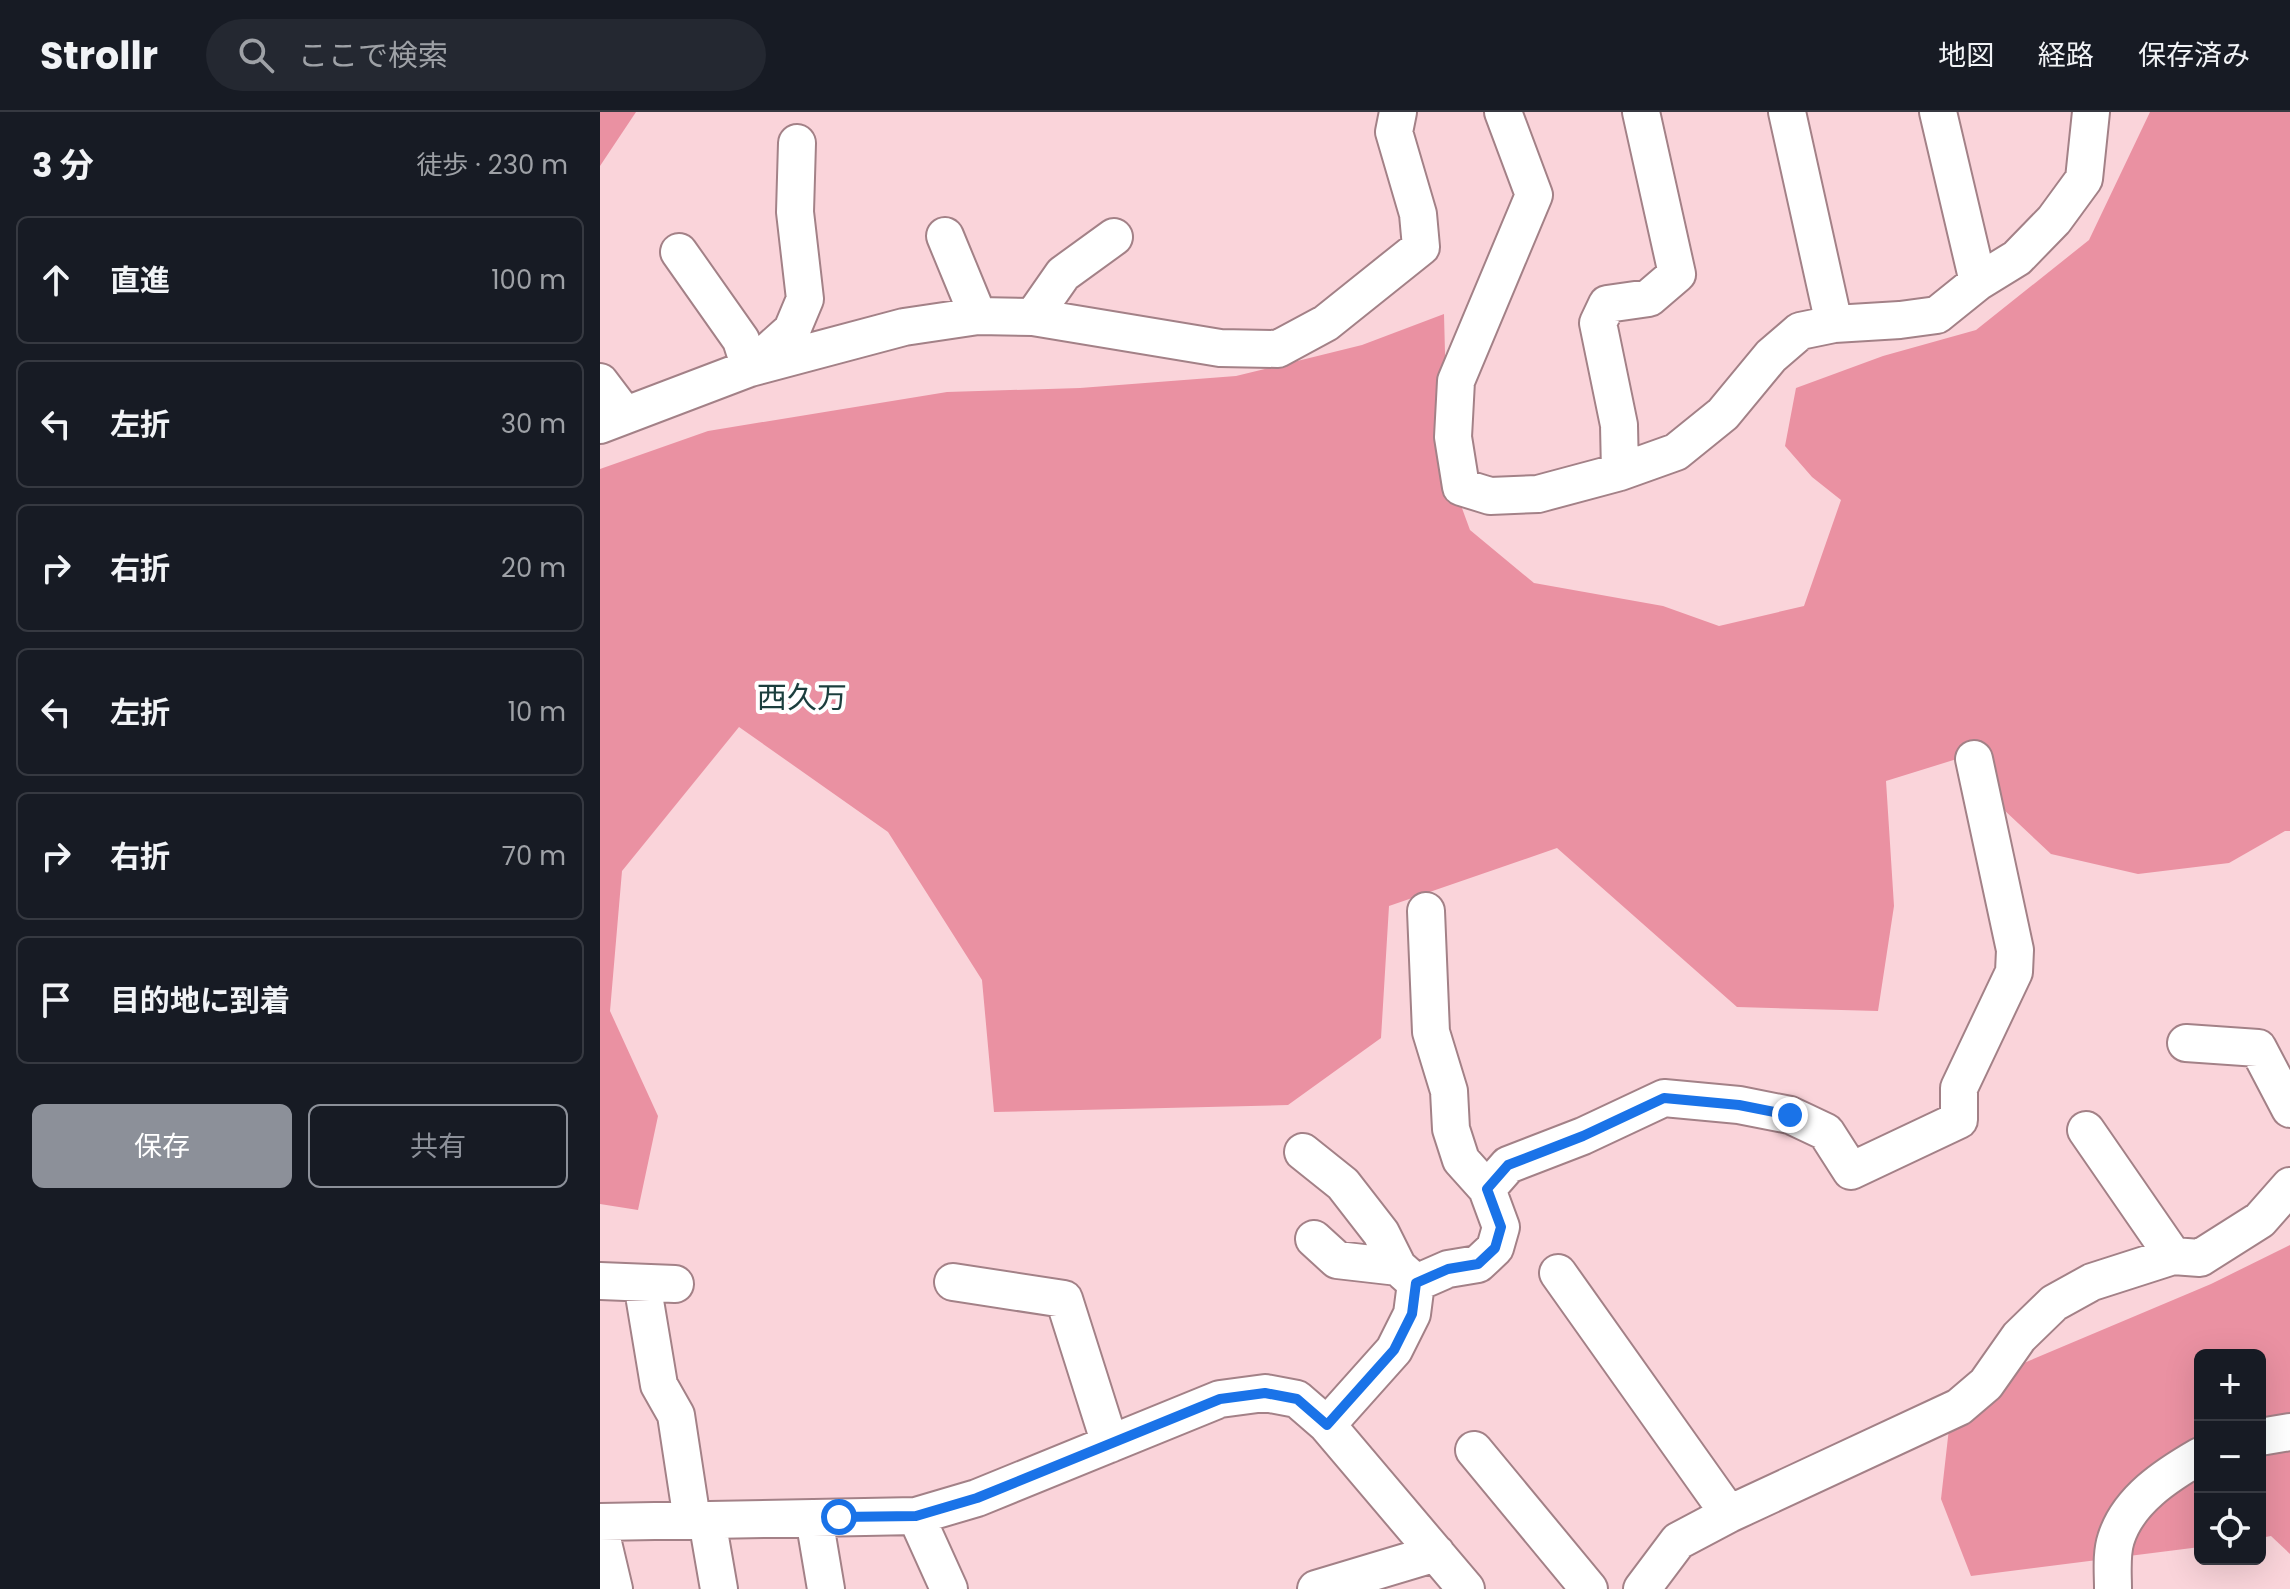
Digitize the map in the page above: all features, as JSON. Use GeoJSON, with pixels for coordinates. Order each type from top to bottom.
{"type":"FeatureCollection","features":[{"type":"Feature","properties":{"kind":"street"},"geometry":{"type":"LineString","coordinates":[[600,382],[612,420],[750,368],[904,327],[978,316],[1033,317],[1220,348],[1278,349],[1326,323],[1421,247],[1418,214],[1394,132],[1398,112]]}},
{"type":"Feature","properties":{"kind":"street"},"geometry":{"type":"LineString","coordinates":[[1503,112],[1534,195],[1456,381],[1453,437],[1461,487],[1490,496],[1538,494],[1620,472],[1676,452],[1723,414],[1771,356],[1800,331],[1834,324],[1937,315],[1978,282],[2017,258],[2054,220],[2084,179],[2091,112]]}},
{"type":"Feature","properties":{"kind":"street"},"geometry":{"type":"LineString","coordinates":[[1620,472],[1619,425],[1598,323],[1607,304],[1649,298],[1677,274],[1641,112]]}},
{"type":"Feature","properties":{"kind":"street"},"geometry":{"type":"LineString","coordinates":[[1787,112],[1834,324]]}},
{"type":"Feature","properties":{"kind":"street"},"geometry":{"type":"LineString","coordinates":[[1938,112],[1978,282]]}},
{"type":"Feature","properties":{"kind":"street"},"geometry":{"type":"LineString","coordinates":[[750,368],[792,330],[805,299],[795,212],[797,143]]}},
{"type":"Feature","properties":{"kind":"street"},"geometry":{"type":"LineString","coordinates":[[945,236],[978,316]]}},
{"type":"Feature","properties":{"kind":"street"},"geometry":{"type":"LineString","coordinates":[[1033,317],[1063,274],[1114,237]]}},
{"type":"Feature","properties":{"kind":"street"},"geometry":{"type":"LineString","coordinates":[[679,252],[741,340],[750,368]]}},
{"type":"Feature","properties":{"kind":"street"},"geometry":{"type":"LineString","coordinates":[[1487,1189],[1508,1165],[1583,1136],[1664,1098],[1739,1105],[1790,1115],[1826,1132],[1851,1171],[1959,1120],[1959,1088],[2014,972],[2015,950],[1974,759]]}},
{"type":"Feature","properties":{"kind":"street"},"geometry":{"type":"LineString","coordinates":[[1314,1239],[1337,1260],[1407,1275],[1478,1264],[1495,1248],[1501,1227],[1487,1189],[1461,1160],[1451,1129],[1449,1091],[1431,1032],[1426,911]]}},
{"type":"Feature","properties":{"kind":"street"},"geometry":{"type":"LineString","coordinates":[[2186,1043],[2258,1048],[2290,1109]]}},
{"type":"Feature","properties":{"kind":"street"},"geometry":{"type":"LineString","coordinates":[[2086,1130],[2173,1256]]}},
{"type":"Feature","properties":{"kind":"street"},"geometry":{"type":"LineString","coordinates":[[1303,1152],[1343,1184],[1381,1233],[1407,1275],[1412,1314],[1394,1350],[1327,1425]]}},
{"type":"Feature","properties":{"kind":"street"},"geometry":{"type":"LineString","coordinates":[[1642,1589],[1678,1541],[1729,1514],[1959,1407],[1986,1384],[2019,1337],[2054,1303],[2092,1282],[2173,1256],[2200,1258],[2260,1220],[2290,1186]]}},
{"type":"Feature","properties":{"kind":"street"},"geometry":{"type":"LineString","coordinates":[[1558,1273],[1729,1514]]}},
{"type":"Feature","properties":{"kind":"street"},"geometry":{"type":"LineString","coordinates":[[600,1281],[658,1284],[659,1385],[676,1415],[699,1520],[719,1589]]}},
{"type":"Feature","properties":{"kind":"street"},"geometry":{"type":"LineString","coordinates":[[953,1282],[1064,1299],[1110,1444]]}},
{"type":"Feature","properties":{"kind":"street"},"geometry":{"type":"LineString","coordinates":[[600,1522],[916,1516],[977,1498],[1220,1399],[1265,1393],[1297,1399],[1327,1425],[1466,1589]]}},
{"type":"Feature","properties":{"kind":"street"},"geometry":{"type":"LineString","coordinates":[[2266,1436],[2290,1432]]}},
{"type":"Feature","properties":{"kind":"street"},"geometry":{"type":"LineString","coordinates":[[1474,1450],[1589,1589]]}},
{"type":"Feature","properties":{"kind":"street"},"geometry":{"type":"LineString","coordinates":[[2113,1589],[2115,1540],[2122,1525],[2152,1487],[2194,1460]]}},
{"type":"Feature","properties":{"kind":"street"},"geometry":{"type":"LineString","coordinates":[[916,1516],[949,1589]]}},
{"type":"Feature","properties":{"kind":"street"},"geometry":{"type":"LineString","coordinates":[[814,1518],[826,1589]]}},
{"type":"Feature","properties":{"kind":"street"},"geometry":{"type":"LineString","coordinates":[[600,1530],[614,1589]]}},
{"type":"Feature","properties":{"kind":"street"},"geometry":{"type":"LineString","coordinates":[[1316,1589],[1436,1553]]}},
{"type":"Feature","properties":{"kind":"shaded area"},"geometry":{"type":"Polygon","coordinates":[[[600,112],[636,112],[600,166],[600,112]]]}},
{"type":"Feature","properties":{"kind":"shaded area"},"geometry":{"type":"Polygon","coordinates":[[[2150,112],[2290,112],[2290,831],[2229,863],[2138,874],[2051,854],[2003,809],[1960,758],[1886,781],[1894,906],[1878,1011],[1737,1007],[1557,848],[1389,906],[1381,1038],[1288,1105],[994,1112],[982,980],[888,832],[739,727],[622,871],[610,1011],[658,1116],[638,1210],[600,1204],[600,469],[708,431],[947,392],[1080,388],[1236,376],[1362,345],[1444,314],[1448,470],[1470,530],[1534,583],[1663,606],[1719,626],[1804,606],[1841,500],[1812,477],[1785,446],[1796,388],[1883,356],[1976,330],[2089,240],[2150,112]]]}},
{"type":"Feature","properties":{"kind":"shaded area"},"geometry":{"type":"Polygon","coordinates":[[[2290,1245],[2290,1554],[2271,1536],[2266,1537],[2266,1349],[2194,1349],[2194,1548],[1971,1576],[1941,1499],[1953,1393],[2211,1284],[2290,1245]]]}},
{"type":"Feature","properties":{"kind":"district","name":"西久万"},"geometry":{"type":"Point","coordinates":[802,698]}},
{"type":"Feature","properties":{"kind":"route"},"geometry":{"type":"LineString","coordinates":[[839,1517],[916,1516],[977,1498],[1220,1399],[1265,1393],[1297,1399],[1327,1425],[1394,1350],[1412,1314],[1416,1283],[1448,1269],[1478,1264],[1495,1248],[1501,1227],[1487,1189],[1508,1165],[1583,1136],[1664,1098],[1739,1105],[1790,1115]]}}]}
